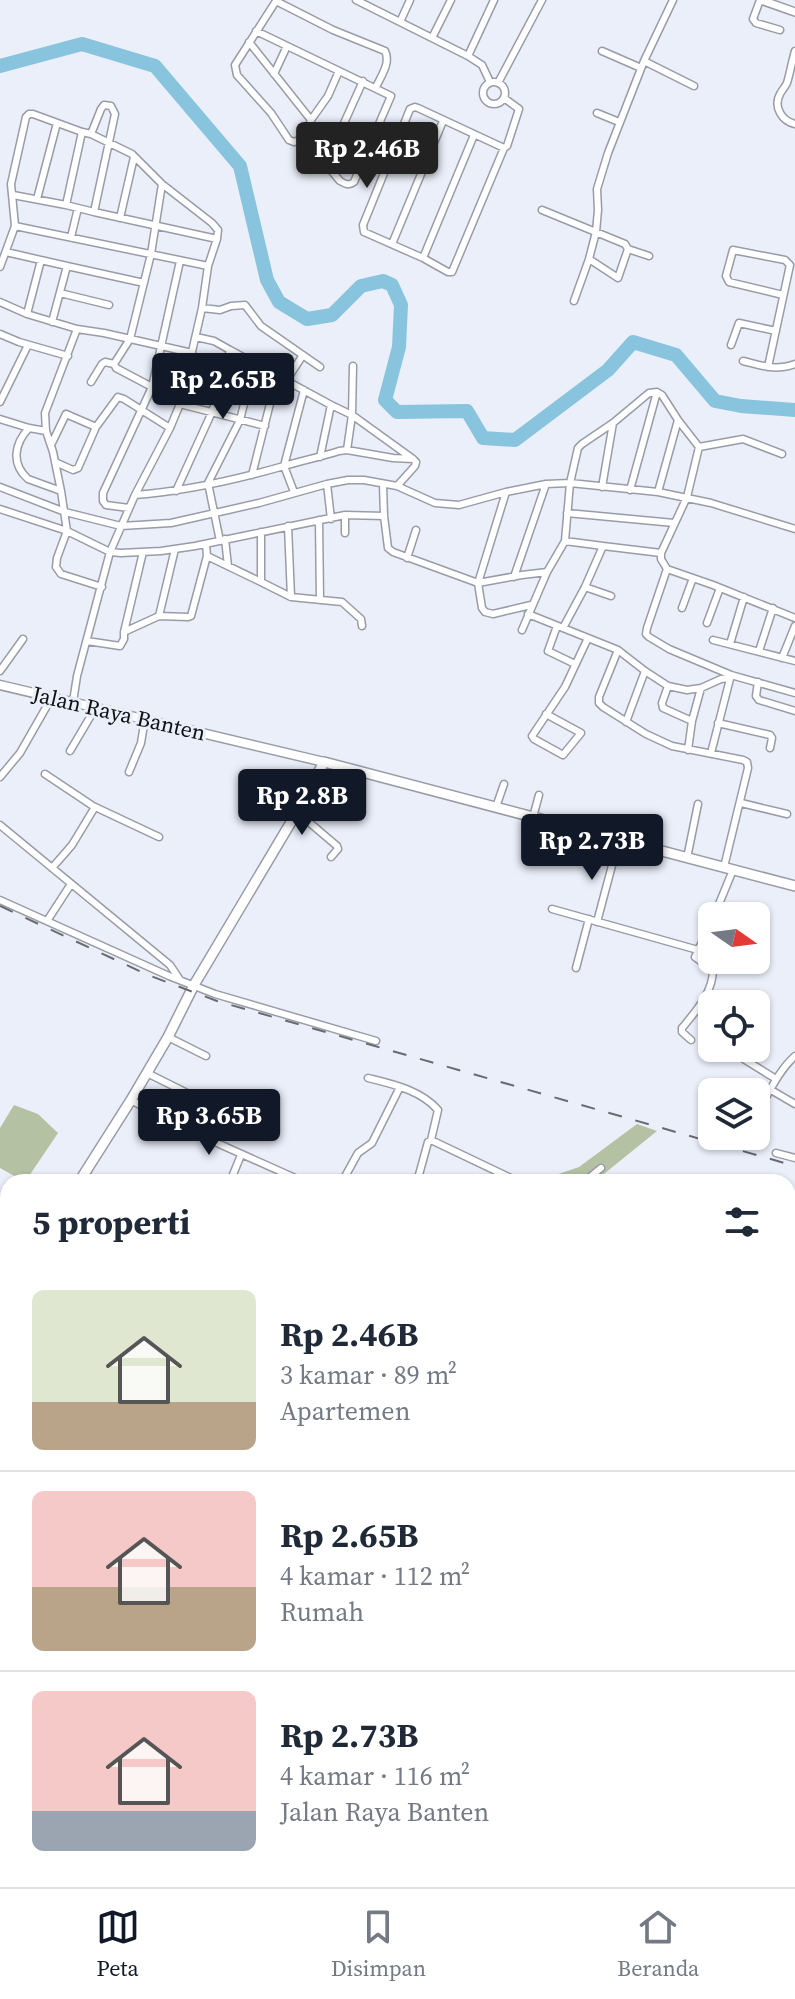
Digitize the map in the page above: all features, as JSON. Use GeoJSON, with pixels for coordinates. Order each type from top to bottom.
{"type":"FeatureCollection","features":[{"type":"Feature","properties":{"kind":"main road","name":"Jalan Raya Banten"},"geometry":{"type":"LineString","coordinates":[[0,685],[324,762],[533,817],[618,843],[795,886]]}},
{"type":"Feature","properties":{"kind":"main road"},"geometry":{"type":"LineString","coordinates":[[85,1174],[168,1037],[194,985],[324,762]]}},
{"type":"Feature","properties":{"kind":"street"},"geometry":{"type":"LineString","coordinates":[[304,138],[291,142],[235,69],[236,62],[276,0],[333,30],[385,51],[387,63],[376,87]]}},
{"type":"Feature","properties":{"kind":"street"},"geometry":{"type":"LineString","coordinates":[[356,0],[468,56],[482,65],[490,82]]}},
{"type":"Feature","properties":{"kind":"street"},"geometry":{"type":"LineString","coordinates":[[400,22],[410,0]]}},
{"type":"Feature","properties":{"kind":"street"},"geometry":{"type":"LineString","coordinates":[[432,38],[451,0]]}},
{"type":"Feature","properties":{"kind":"street"},"geometry":{"type":"LineString","coordinates":[[468,56],[494,0]]}},
{"type":"Feature","properties":{"kind":"street"},"geometry":{"type":"LineString","coordinates":[[498,83],[542,0]]}},
{"type":"Feature","properties":{"kind":"street"},"geometry":{"type":"LineString","coordinates":[[574,301],[596,232],[597,189],[619,122],[673,0]]}},
{"type":"Feature","properties":{"kind":"street"},"geometry":{"type":"LineString","coordinates":[[780,30],[756,23],[753,19],[761,0],[795,12]]}},
{"type":"Feature","properties":{"kind":"street"},"geometry":{"type":"LineString","coordinates":[[256,31],[391,96],[354,182],[347,184],[340,181],[304,138]]}},
{"type":"Feature","properties":{"kind":"street"},"geometry":{"type":"LineString","coordinates":[[249,42],[311,120]]}},
{"type":"Feature","properties":{"kind":"street"},"geometry":{"type":"LineString","coordinates":[[274,74],[287,46]]}},
{"type":"Feature","properties":{"kind":"street"},"geometry":{"type":"LineString","coordinates":[[602,51],[694,86]]}},
{"type":"Feature","properties":{"kind":"street"},"geometry":{"type":"LineString","coordinates":[[795,51],[778,101],[782,117],[795,124]]}},
{"type":"Feature","properties":{"kind":"street"},"geometry":{"type":"LineString","coordinates":[[304,138],[339,71]]}},
{"type":"Feature","properties":{"kind":"street"},"geometry":{"type":"LineString","coordinates":[[326,163],[363,81]]}},
{"type":"Feature","properties":{"kind":"street"},"geometry":{"type":"LineString","coordinates":[[490,82],[503,87],[504,98],[519,109],[507,146],[454,270],[448,272],[364,232],[362,228],[410,109],[415,107],[504,148]]}},
{"type":"Feature","properties":{"kind":"street"},"geometry":{"type":"LineString","coordinates":[[490,82],[483,92],[487,102],[496,104],[504,98]]}},
{"type":"Feature","properties":{"kind":"street"},"geometry":{"type":"LineString","coordinates":[[91,134],[101,109],[104,105],[111,106],[115,114],[94,212]]}},
{"type":"Feature","properties":{"kind":"street"},"geometry":{"type":"LineString","coordinates":[[597,113],[619,122]]}},
{"type":"Feature","properties":{"kind":"street"},"geometry":{"type":"LineString","coordinates":[[0,267],[15,226],[11,184],[29,114],[91,134],[132,154],[162,184],[218,230],[180,404],[110,552],[73,702]]}},
{"type":"Feature","properties":{"kind":"street"},"geometry":{"type":"LineString","coordinates":[[392,244],[443,121]]}},
{"type":"Feature","properties":{"kind":"street"},"geometry":{"type":"LineString","coordinates":[[37,199],[57,123]]}},
{"type":"Feature","properties":{"kind":"street"},"geometry":{"type":"LineString","coordinates":[[66,205],[82,132]]}},
{"type":"Feature","properties":{"kind":"street"},"geometry":{"type":"LineString","coordinates":[[423,258],[474,135]]}},
{"type":"Feature","properties":{"kind":"street"},"geometry":{"type":"LineString","coordinates":[[120,218],[134,157]]}},
{"type":"Feature","properties":{"kind":"street"},"geometry":{"type":"LineString","coordinates":[[114,364],[130,339],[151,254],[162,184]]}},
{"type":"Feature","properties":{"kind":"street"},"geometry":{"type":"LineString","coordinates":[[13,195],[217,239]]}},
{"type":"Feature","properties":{"kind":"street"},"geometry":{"type":"LineString","coordinates":[[71,237],[78,208]]}},
{"type":"Feature","properties":{"kind":"street"},"geometry":{"type":"LineString","coordinates":[[542,210],[649,256]]}},
{"type":"Feature","properties":{"kind":"street"},"geometry":{"type":"LineString","coordinates":[[15,226],[208,266]]}},
{"type":"Feature","properties":{"kind":"street"},"geometry":{"type":"LineString","coordinates":[[589,259],[618,278],[628,249]]}},
{"type":"Feature","properties":{"kind":"street"},"geometry":{"type":"LineString","coordinates":[[768,367],[790,265],[788,261],[733,250],[726,276],[729,282],[783,295]]}},
{"type":"Feature","properties":{"kind":"street"},"geometry":{"type":"LineString","coordinates":[[6,252],[144,283]]}},
{"type":"Feature","properties":{"kind":"street"},"geometry":{"type":"LineString","coordinates":[[27,314],[41,260]]}},
{"type":"Feature","properties":{"kind":"street"},"geometry":{"type":"LineString","coordinates":[[129,508],[106,505],[102,497],[152,387],[180,261]]}},
{"type":"Feature","properties":{"kind":"street"},"geometry":{"type":"LineString","coordinates":[[52,322],[67,266]]}},
{"type":"Feature","properties":{"kind":"street"},"geometry":{"type":"LineString","coordinates":[[60,293],[109,305]]}},
{"type":"Feature","properties":{"kind":"street"},"geometry":{"type":"LineString","coordinates":[[0,302],[77,329],[192,353]]}},
{"type":"Feature","properties":{"kind":"street"},"geometry":{"type":"LineString","coordinates":[[202,308],[220,310],[245,305],[261,326],[320,367]]}},
{"type":"Feature","properties":{"kind":"street"},"geometry":{"type":"LineString","coordinates":[[731,345],[739,323],[776,331]]}},
{"type":"Feature","properties":{"kind":"street"},"geometry":{"type":"LineString","coordinates":[[77,329],[45,413],[67,531],[56,567],[61,574],[102,587]]}},
{"type":"Feature","properties":{"kind":"street"},"geometry":{"type":"LineString","coordinates":[[0,334],[68,356]]}},
{"type":"Feature","properties":{"kind":"street"},"geometry":{"type":"LineString","coordinates":[[196,337],[214,341],[352,415],[413,459],[415,466],[397,486]]}},
{"type":"Feature","properties":{"kind":"street"},"geometry":{"type":"LineString","coordinates":[[0,402],[28,345]]}},
{"type":"Feature","properties":{"kind":"street"},"geometry":{"type":"LineString","coordinates":[[176,491],[212,412],[230,350]]}},
{"type":"Feature","properties":{"kind":"street"},"geometry":{"type":"LineString","coordinates":[[286,381],[303,355]]}},
{"type":"Feature","properties":{"kind":"street"},"geometry":{"type":"LineString","coordinates":[[743,361],[781,368],[795,364]]}},
{"type":"Feature","properties":{"kind":"street"},"geometry":{"type":"LineString","coordinates":[[91,382],[105,362],[114,364],[152,387]]}},
{"type":"Feature","properties":{"kind":"street"},"geometry":{"type":"LineString","coordinates":[[228,566],[208,483],[240,420],[254,364]]}},
{"type":"Feature","properties":{"kind":"street"},"geometry":{"type":"LineString","coordinates":[[347,450],[352,415],[353,366]]}},
{"type":"Feature","properties":{"kind":"street"},"geometry":{"type":"LineString","coordinates":[[252,475],[277,376]]}},
{"type":"Feature","properties":{"kind":"street"},"geometry":{"type":"LineString","coordinates":[[294,492],[284,466],[304,390]]}},
{"type":"Feature","properties":{"kind":"street"},"geometry":{"type":"LineString","coordinates":[[630,490],[657,392]]}},
{"type":"Feature","properties":{"kind":"street"},"geometry":{"type":"LineString","coordinates":[[522,630],[531,605],[565,541],[570,483],[578,448],[649,393],[657,392],[669,403],[699,447]]}},
{"type":"Feature","properties":{"kind":"street"},"geometry":{"type":"LineString","coordinates":[[55,462],[76,470],[96,427],[118,397],[170,428]]}},
{"type":"Feature","properties":{"kind":"street"},"geometry":{"type":"LineString","coordinates":[[180,404],[265,426]]}},
{"type":"Feature","properties":{"kind":"street"},"geometry":{"type":"LineString","coordinates":[[320,457],[331,405]]}},
{"type":"Feature","properties":{"kind":"street"},"geometry":{"type":"LineString","coordinates":[[51,445],[66,414],[96,427]]}},
{"type":"Feature","properties":{"kind":"street"},"geometry":{"type":"LineString","coordinates":[[0,419],[46,431]]}},
{"type":"Feature","properties":{"kind":"street"},"geometry":{"type":"LineString","coordinates":[[658,492],[678,420]]}},
{"type":"Feature","properties":{"kind":"street"},"geometry":{"type":"LineString","coordinates":[[602,487],[613,423]]}},
{"type":"Feature","properties":{"kind":"street"},"geometry":{"type":"LineString","coordinates":[[29,428],[16,454],[17,466],[24,477],[61,491]]}},
{"type":"Feature","properties":{"kind":"street"},"geometry":{"type":"LineString","coordinates":[[699,447],[743,439],[782,454]]}},
{"type":"Feature","properties":{"kind":"street"},"geometry":{"type":"LineString","coordinates":[[699,447],[687,497],[661,559],[667,569],[795,618]]}},
{"type":"Feature","properties":{"kind":"street"},"geometry":{"type":"LineString","coordinates":[[135,495],[196,488],[347,450],[413,459]]}},
{"type":"Feature","properties":{"kind":"street"},"geometry":{"type":"LineString","coordinates":[[0,487],[65,512],[121,526],[171,523],[348,480],[397,486],[435,503],[459,505],[546,484],[570,483],[687,497],[795,529]]}},
{"type":"Feature","properties":{"kind":"street"},"geometry":{"type":"LineString","coordinates":[[327,484],[331,519]]}},
{"type":"Feature","properties":{"kind":"street"},"geometry":{"type":"LineString","coordinates":[[383,484],[388,548],[393,552],[478,583],[547,572]]}},
{"type":"Feature","properties":{"kind":"street"},"geometry":{"type":"LineString","coordinates":[[514,577],[546,484]]}},
{"type":"Feature","properties":{"kind":"street"},"geometry":{"type":"LineString","coordinates":[[506,492],[478,583],[482,608],[493,614],[531,605]]}},
{"type":"Feature","properties":{"kind":"street"},"geometry":{"type":"LineString","coordinates":[[0,509],[67,531],[110,552],[175,549],[345,515],[384,516]]}},
{"type":"Feature","properties":{"kind":"street"},"geometry":{"type":"LineString","coordinates":[[567,513],[674,523]]}},
{"type":"Feature","properties":{"kind":"street"},"geometry":{"type":"LineString","coordinates":[[345,515],[345,533]]}},
{"type":"Feature","properties":{"kind":"street"},"geometry":{"type":"LineString","coordinates":[[319,520],[320,600]]}},
{"type":"Feature","properties":{"kind":"street"},"geometry":{"type":"LineString","coordinates":[[288,526],[291,597]]}},
{"type":"Feature","properties":{"kind":"street"},"geometry":{"type":"LineString","coordinates":[[407,558],[416,530]]}},
{"type":"Feature","properties":{"kind":"street"},"geometry":{"type":"LineString","coordinates":[[261,532],[261,582]]}},
{"type":"Feature","properties":{"kind":"street"},"geometry":{"type":"LineString","coordinates":[[565,541],[661,553]]}},
{"type":"Feature","properties":{"kind":"street"},"geometry":{"type":"LineString","coordinates":[[124,632],[159,616],[191,616],[207,556],[206,544]]}},
{"type":"Feature","properties":{"kind":"street"},"geometry":{"type":"LineString","coordinates":[[575,664],[548,651],[585,587],[603,546]]}},
{"type":"Feature","properties":{"kind":"street"},"geometry":{"type":"LineString","coordinates":[[159,616],[175,549]]}},
{"type":"Feature","properties":{"kind":"street"},"geometry":{"type":"LineString","coordinates":[[87,641],[120,646],[143,552]]}},
{"type":"Feature","properties":{"kind":"street"},"geometry":{"type":"LineString","coordinates":[[207,556],[291,597],[345,603],[361,619],[362,626]]}},
{"type":"Feature","properties":{"kind":"street"},"geometry":{"type":"LineString","coordinates":[[667,569],[646,634],[669,649],[730,677],[795,693]]}},
{"type":"Feature","properties":{"kind":"street"},"geometry":{"type":"LineString","coordinates":[[682,608],[693,578]]}},
{"type":"Feature","properties":{"kind":"street"},"geometry":{"type":"LineString","coordinates":[[585,587],[611,596]]}},
{"type":"Feature","properties":{"kind":"street"},"geometry":{"type":"LineString","coordinates":[[707,623],[720,588]]}},
{"type":"Feature","properties":{"kind":"street"},"geometry":{"type":"LineString","coordinates":[[730,644],[744,597]]}},
{"type":"Feature","properties":{"kind":"street"},"geometry":{"type":"LineString","coordinates":[[759,651],[773,608]]}},
{"type":"Feature","properties":{"kind":"street"},"geometry":{"type":"LineString","coordinates":[[528,614],[618,650],[668,686],[687,690],[701,688],[730,677]]}},
{"type":"Feature","properties":{"kind":"street"},"geometry":{"type":"LineString","coordinates":[[782,658],[795,626]]}},
{"type":"Feature","properties":{"kind":"street"},"geometry":{"type":"LineString","coordinates":[[546,714],[581,733],[563,755],[532,736],[546,714],[560,694],[588,638]]}},
{"type":"Feature","properties":{"kind":"street"},"geometry":{"type":"LineString","coordinates":[[0,671],[23,639]]}},
{"type":"Feature","properties":{"kind":"street"},"geometry":{"type":"LineString","coordinates":[[713,640],[795,661]]}},
{"type":"Feature","properties":{"kind":"street"},"geometry":{"type":"LineString","coordinates":[[618,650],[599,697],[599,703],[608,712],[661,741],[747,762],[728,868],[718,902]]}},
{"type":"Feature","properties":{"kind":"street"},"geometry":{"type":"LineString","coordinates":[[626,722],[645,671]]}},
{"type":"Feature","properties":{"kind":"street"},"geometry":{"type":"LineString","coordinates":[[711,753],[730,677]]}},
{"type":"Feature","properties":{"kind":"street"},"geometry":{"type":"LineString","coordinates":[[758,682],[756,696],[759,700],[795,711]]}},
{"type":"Feature","properties":{"kind":"street"},"geometry":{"type":"LineString","coordinates":[[668,686],[663,708],[692,721]]}},
{"type":"Feature","properties":{"kind":"street"},"geometry":{"type":"LineString","coordinates":[[688,750],[701,688]]}},
{"type":"Feature","properties":{"kind":"street"},"geometry":{"type":"LineString","coordinates":[[0,777],[20,753],[52,697]]}},
{"type":"Feature","properties":{"kind":"street"},"geometry":{"type":"LineString","coordinates":[[70,751],[96,707]]}},
{"type":"Feature","properties":{"kind":"street"},"geometry":{"type":"LineString","coordinates":[[129,772],[141,743],[145,718]]}},
{"type":"Feature","properties":{"kind":"street"},"geometry":{"type":"LineString","coordinates":[[718,723],[770,735],[770,748]]}},
{"type":"Feature","properties":{"kind":"street"},"geometry":{"type":"LineString","coordinates":[[45,774],[95,807],[159,837]]}},
{"type":"Feature","properties":{"kind":"street"},"geometry":{"type":"LineString","coordinates":[[496,807],[504,784]]}},
{"type":"Feature","properties":{"kind":"street"},"geometry":{"type":"LineString","coordinates":[[533,817],[539,795]]}},
{"type":"Feature","properties":{"kind":"street"},"geometry":{"type":"LineString","coordinates":[[741,803],[787,814]]}},
{"type":"Feature","properties":{"kind":"street"},"geometry":{"type":"LineString","coordinates":[[687,858],[698,804]]}},
{"type":"Feature","properties":{"kind":"street"},"geometry":{"type":"LineString","coordinates":[[52,868],[72,845],[95,807]]}},
{"type":"Feature","properties":{"kind":"street"},"geometry":{"type":"LineString","coordinates":[[297,812],[337,846],[331,857]]}},
{"type":"Feature","properties":{"kind":"street"},"geometry":{"type":"LineString","coordinates":[[0,825],[170,965],[180,980]]}},
{"type":"Feature","properties":{"kind":"street"},"geometry":{"type":"LineString","coordinates":[[597,922],[618,843]]}},
{"type":"Feature","properties":{"kind":"street"},"geometry":{"type":"LineString","coordinates":[[47,921],[71,884]]}},
{"type":"Feature","properties":{"kind":"street"},"geometry":{"type":"LineString","coordinates":[[0,900],[215,994],[376,1041]]}},
{"type":"Feature","properties":{"kind":"street"},"geometry":{"type":"LineString","coordinates":[[552,909],[698,950],[695,957],[698,960]]}},
{"type":"Feature","properties":{"kind":"street"},"geometry":{"type":"LineString","coordinates":[[576,968],[589,919]]}},
{"type":"Feature","properties":{"kind":"street"},"geometry":{"type":"LineString","coordinates":[[691,1040],[682,1028],[706,998],[713,974]]}},
{"type":"Feature","properties":{"kind":"street"},"geometry":{"type":"LineString","coordinates":[[168,1037],[206,1056]]}},
{"type":"Feature","properties":{"kind":"street"},"geometry":{"type":"LineString","coordinates":[[795,1056],[771,1090],[795,1104]]}},
{"type":"Feature","properties":{"kind":"street"},"geometry":{"type":"LineString","coordinates":[[748,1062],[776,1079]]}},
{"type":"Feature","properties":{"kind":"street"},"geometry":{"type":"LineString","coordinates":[[147,1073],[195,1097]]}},
{"type":"Feature","properties":{"kind":"street"},"geometry":{"type":"LineString","coordinates":[[368,1078],[423,1097],[438,1110],[419,1174]]}},
{"type":"Feature","properties":{"kind":"street"},"geometry":{"type":"LineString","coordinates":[[346,1174],[358,1153],[372,1143],[400,1087]]}},
{"type":"Feature","properties":{"kind":"street"},"geometry":{"type":"LineString","coordinates":[[131,1100],[280,1174]]}},
{"type":"Feature","properties":{"kind":"street"},"geometry":{"type":"LineString","coordinates":[[431,1140],[502,1174]]}},
{"type":"Feature","properties":{"kind":"street"},"geometry":{"type":"LineString","coordinates":[[776,1153],[795,1158]]}},
{"type":"Feature","properties":{"kind":"street"},"geometry":{"type":"LineString","coordinates":[[233,1174],[241,1155]]}},
{"type":"Feature","properties":{"kind":"street"},"geometry":{"type":"LineString","coordinates":[[594,1174],[601,1168]]}},
{"type":"Feature","properties":{"kind":"green space"},"geometry":{"type":"Polygon","coordinates":[[[14,1105],[38,1114],[58,1133],[30,1174],[11,1174],[0,1168],[0,1128],[14,1105]]]}},
{"type":"Feature","properties":{"kind":"green space"},"geometry":{"type":"Polygon","coordinates":[[[637,1124],[657,1131],[604,1174],[558,1174],[579,1167],[637,1124]]]}},
{"type":"Feature","properties":{"kind":"waterway"},"geometry":{"type":"LineString","coordinates":[[0,66],[82,44],[155,66],[240,166],[267,280],[279,302],[307,319],[332,315],[361,286],[383,281],[392,285],[401,305],[399,347],[385,400],[397,412],[467,411],[483,438],[515,440],[608,370],[633,342],[676,355],[715,401],[795,410]]}},
{"type":"Feature","properties":{"kind":"railway"},"geometry":{"type":"LineString","coordinates":[[0,906],[148,975],[217,1001],[795,1166]]}}]}
